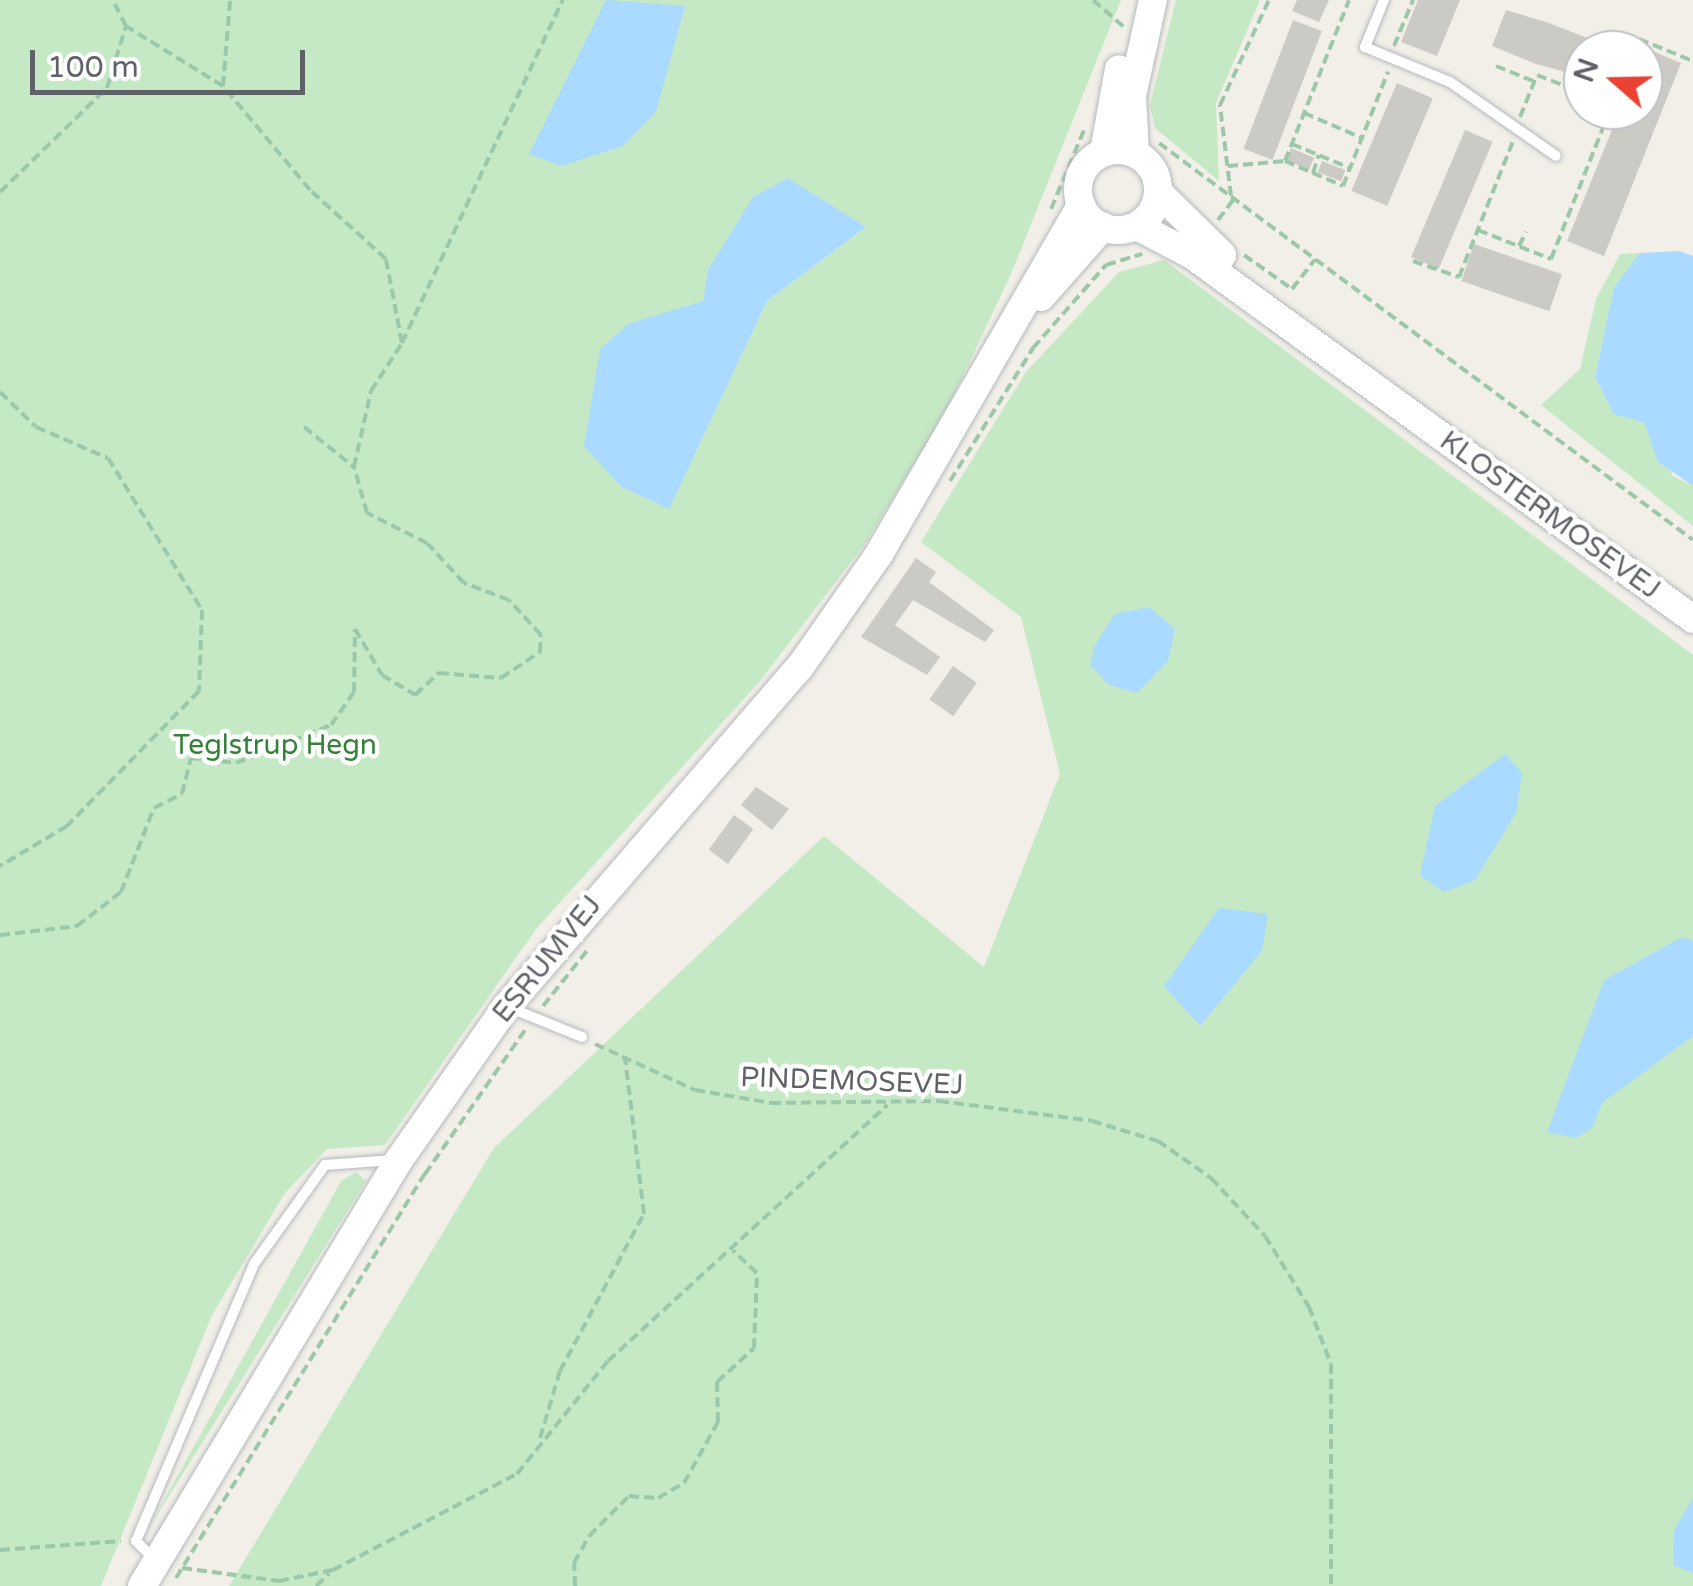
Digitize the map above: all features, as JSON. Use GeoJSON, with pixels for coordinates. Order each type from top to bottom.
{"type":"FeatureCollection","features":[{"type":"Feature","properties":{"kind":"main road"},"geometry":{"type":"LineString","coordinates":[[1138,0],[1104,152],[1081,174],[1081,205],[1103,227],[1136,226],[1158,192],[1132,96],[1153,0]]}},
{"type":"Feature","properties":{"kind":"main road"},"geometry":{"type":"LineString","coordinates":[[1104,152],[1144,146]]}},
{"type":"Feature","properties":{"kind":"main road","name":"KLOSTERMOSEVEJ"},"geometry":{"type":"LineString","coordinates":[[1158,192],[1171,214],[1407,409]]}},
{"type":"Feature","properties":{"kind":"main road","name":"ESRUMVEJ"},"geometry":{"type":"LineString","coordinates":[[142,1586],[170,1572],[399,1160],[800,668],[992,362],[1047,254],[1081,205]]}},
{"type":"Feature","properties":{"kind":"main road","name":"KLOSTERMOSEVEJ"},"geometry":{"type":"LineString","coordinates":[[1136,226],[1192,255],[1693,619]]}},
{"type":"Feature","properties":{"kind":"main road","name":"ESRUMVEJ"},"geometry":{"type":"LineString","coordinates":[[992,362],[1103,227]]}},
{"type":"Feature","properties":{"kind":"lane"},"geometry":{"type":"LineString","coordinates":[[1384,0],[1365,48],[1395,52],[1450,82],[1556,156]]}},
{"type":"Feature","properties":{"kind":"lane"},"geometry":{"type":"LineString","coordinates":[[518,1015],[582,1037]]}},
{"type":"Feature","properties":{"kind":"lane"},"geometry":{"type":"LineString","coordinates":[[170,1572],[136,1540],[187,1405],[295,1198],[326,1165],[399,1160]]}},
{"type":"Feature","properties":{"kind":"path"},"geometry":{"type":"LineString","coordinates":[[113,0],[126,26],[222,86],[310,190],[386,259],[402,343]]}},
{"type":"Feature","properties":{"kind":"path"},"geometry":{"type":"LineString","coordinates":[[222,86],[230,0]]}},
{"type":"Feature","properties":{"kind":"path"},"geometry":{"type":"LineString","coordinates":[[0,935],[77,926],[122,892],[154,808],[182,794],[192,758],[236,763],[331,725],[354,692],[355,629],[404,694],[439,673],[501,678],[540,652],[541,635],[509,600],[464,583],[427,543],[367,513],[354,466],[370,391],[402,343],[563,0]]}},
{"type":"Feature","properties":{"kind":"path"},"geometry":{"type":"LineString","coordinates":[[1093,0],[1123,28],[1117,42]]}},
{"type":"Feature","properties":{"kind":"path"},"geometry":{"type":"LineString","coordinates":[[1233,200],[1223,180],[1228,166],[1224,85],[1270,0]]}},
{"type":"Feature","properties":{"kind":"path"},"geometry":{"type":"LineString","coordinates":[[1285,161],[1349,0]]}},
{"type":"Feature","properties":{"kind":"path"},"geometry":{"type":"LineString","coordinates":[[1228,166],[1285,161],[1343,186],[1413,0]]}},
{"type":"Feature","properties":{"kind":"path"},"geometry":{"type":"LineString","coordinates":[[0,192],[94,108],[126,26]]}},
{"type":"Feature","properties":{"kind":"path"},"geometry":{"type":"LineString","coordinates":[[1663,49],[1693,61]]}},
{"type":"Feature","properties":{"kind":"path"},"geometry":{"type":"LineString","coordinates":[[1496,66],[1534,82]]}},
{"type":"Feature","properties":{"kind":"path"},"geometry":{"type":"LineString","coordinates":[[1413,261],[1459,277],[1537,75],[1563,85]]}},
{"type":"Feature","properties":{"kind":"path"},"geometry":{"type":"LineString","coordinates":[[1304,112],[1362,138]]}},
{"type":"Feature","properties":{"kind":"path"},"geometry":{"type":"LineString","coordinates":[[1047,254],[1036,245],[1086,122]]}},
{"type":"Feature","properties":{"kind":"path"},"geometry":{"type":"LineString","coordinates":[[1478,230],[1551,259],[1602,130]]}},
{"type":"Feature","properties":{"kind":"path"},"geometry":{"type":"LineString","coordinates":[[1292,144],[1350,168]]}},
{"type":"Feature","properties":{"kind":"path"},"geometry":{"type":"LineString","coordinates":[[1144,146],[1233,200],[1693,540]]}},
{"type":"Feature","properties":{"kind":"path"},"geometry":{"type":"LineString","coordinates":[[1312,172],[1319,155]]}},
{"type":"Feature","properties":{"kind":"path"},"geometry":{"type":"LineString","coordinates":[[1208,234],[1233,200]]}},
{"type":"Feature","properties":{"kind":"path"},"geometry":{"type":"LineString","coordinates":[[1519,246],[1526,232]]}},
{"type":"Feature","properties":{"kind":"path"},"geometry":{"type":"LineString","coordinates":[[1234,249],[1292,289],[1315,260]]}},
{"type":"Feature","properties":{"kind":"path"},"geometry":{"type":"LineString","coordinates":[[1088,285],[1106,265],[1154,252]]}},
{"type":"Feature","properties":{"kind":"path"},"geometry":{"type":"LineString","coordinates":[[0,392],[36,428],[108,458],[202,610],[199,691],[67,826],[0,866]]}},
{"type":"Feature","properties":{"kind":"path"},"geometry":{"type":"LineString","coordinates":[[304,427],[354,466]]}},
{"type":"Feature","properties":{"kind":"path"},"geometry":{"type":"LineString","coordinates":[[518,1015],[424,1174],[170,1572],[279,1581],[332,1570],[466,1508],[517,1474],[608,1360],[732,1252],[888,1105]]}},
{"type":"Feature","properties":{"kind":"path","name":"PINDEMOSEVEJ"},"geometry":{"type":"LineString","coordinates":[[582,1037],[695,1090],[771,1104],[888,1105],[939,1101],[1092,1122],[1158,1140],[1211,1178],[1265,1236],[1309,1306],[1330,1364],[1332,1586]]}},
{"type":"Feature","properties":{"kind":"path"},"geometry":{"type":"LineString","coordinates":[[539,1443],[560,1371],[644,1214],[624,1058]]}},
{"type":"Feature","properties":{"kind":"path"},"geometry":{"type":"LineString","coordinates":[[575,1586],[574,1563],[609,1515],[629,1496],[658,1498],[684,1483],[718,1422],[718,1382],[754,1348],[756,1273],[732,1252]]}},
{"type":"Feature","properties":{"kind":"path"},"geometry":{"type":"LineString","coordinates":[[0,1550],[136,1540]]}},
{"type":"Feature","properties":{"kind":"path"},"geometry":{"type":"LineString","coordinates":[[316,1586],[332,1570]]}},
{"type":"Feature","properties":{"kind":"green space","name":"Teglstrup Hegn"},"geometry":{"type":"Polygon","coordinates":[[[0,0],[1121,0],[1011,274],[945,414],[864,545],[760,681],[536,929],[385,1145],[327,1149],[285,1193],[212,1315],[101,1586],[0,1586],[0,0]],[[865,228],[708,270],[703,301],[681,310],[669,508],[767,301],[865,228]]]}},
{"type":"Feature","properties":{"kind":"green space"},"geometry":{"type":"Polygon","coordinates":[[[1176,0],[1260,0],[1216,103],[1219,181],[1155,128],[1150,105],[1176,0]]]}},
{"type":"Feature","properties":{"kind":"green space"},"geometry":{"type":"Polygon","coordinates":[[[1640,253],[1614,287],[1595,377],[1646,423],[1673,476],[1693,486],[1693,526],[1541,405],[1580,369],[1596,299],[1620,254],[1640,253]]]}},
{"type":"Feature","properties":{"kind":"green space"},"geometry":{"type":"Polygon","coordinates":[[[1164,260],[1693,655],[1693,1586],[229,1586],[494,1148],[824,836],[984,967],[1060,774],[1021,617],[921,542],[1026,372],[1119,272],[1164,260]]]}},
{"type":"Feature","properties":{"kind":"green space"},"geometry":{"type":"Polygon","coordinates":[[[356,1172],[366,1181],[147,1531],[341,1181],[356,1172]]]}},
{"type":"Feature","properties":{"kind":"water"},"geometry":{"type":"Polygon","coordinates":[[[606,0],[685,6],[656,112],[623,146],[561,166],[529,154],[606,0]]]}},
{"type":"Feature","properties":{"kind":"water"},"geometry":{"type":"Polygon","coordinates":[[[788,178],[866,227],[767,301],[669,509],[622,487],[584,447],[600,349],[628,324],[703,301],[708,270],[753,197],[788,178]]]}},
{"type":"Feature","properties":{"kind":"water"},"geometry":{"type":"Polygon","coordinates":[[[1679,251],[1693,256],[1693,486],[1657,461],[1645,423],[1614,414],[1595,377],[1614,287],[1640,253],[1679,251]]]}},
{"type":"Feature","properties":{"kind":"water"},"geometry":{"type":"Polygon","coordinates":[[[1149,607],[1175,629],[1168,661],[1137,693],[1109,685],[1090,665],[1095,645],[1115,614],[1149,607]]]}},
{"type":"Feature","properties":{"kind":"water"},"geometry":{"type":"Polygon","coordinates":[[[1505,754],[1522,773],[1516,813],[1475,880],[1444,892],[1420,875],[1435,806],[1505,754]]]}},
{"type":"Feature","properties":{"kind":"water"},"geometry":{"type":"Polygon","coordinates":[[[1219,908],[1268,914],[1262,951],[1200,1026],[1164,986],[1219,908]]]}},
{"type":"Feature","properties":{"kind":"water"},"geometry":{"type":"Polygon","coordinates":[[[1682,937],[1693,941],[1693,1036],[1602,1103],[1593,1127],[1576,1138],[1547,1132],[1604,980],[1682,937]]]}},
{"type":"Feature","properties":{"kind":"water"},"geometry":{"type":"Polygon","coordinates":[[[1693,1498],[1693,1573],[1673,1565],[1674,1530],[1693,1498]]]}},
{"type":"Feature","properties":{"kind":"building"},"geometry":{"type":"Polygon","coordinates":[[[1297,0],[1329,0],[1319,22],[1292,11],[1297,0]]]}},
{"type":"Feature","properties":{"kind":"building"},"geometry":{"type":"Polygon","coordinates":[[[1418,0],[1460,0],[1437,56],[1401,42],[1418,0]]]}},
{"type":"Feature","properties":{"kind":"building"},"geometry":{"type":"Polygon","coordinates":[[[1506,10],[1567,30],[1563,30],[1563,71],[1492,46],[1506,10]]]}},
{"type":"Feature","properties":{"kind":"building"},"geometry":{"type":"Polygon","coordinates":[[[1293,20],[1322,31],[1272,160],[1244,149],[1293,20]]]}},
{"type":"Feature","properties":{"kind":"building"},"geometry":{"type":"Polygon","coordinates":[[[1663,56],[1681,63],[1663,108],[1663,56]]]}},
{"type":"Feature","properties":{"kind":"building"},"geometry":{"type":"Polygon","coordinates":[[[1397,83],[1433,98],[1387,206],[1351,191],[1397,83]]]}},
{"type":"Feature","properties":{"kind":"building"},"geometry":{"type":"Polygon","coordinates":[[[1465,130],[1493,142],[1439,269],[1411,257],[1465,130]]]}},
{"type":"Feature","properties":{"kind":"building"},"geometry":{"type":"Polygon","coordinates":[[[1612,130],[1654,130],[1604,256],[1567,241],[1612,130]]]}},
{"type":"Feature","properties":{"kind":"building"},"geometry":{"type":"Polygon","coordinates":[[[1291,148],[1314,158],[1309,170],[1286,160],[1291,148]]]}},
{"type":"Feature","properties":{"kind":"building"},"geometry":{"type":"Polygon","coordinates":[[[1322,161],[1345,170],[1341,181],[1318,172],[1322,161]]]}},
{"type":"Feature","properties":{"kind":"building"},"geometry":{"type":"Polygon","coordinates":[[[1474,244],[1562,274],[1549,311],[1461,281],[1474,244]]]}},
{"type":"Feature","properties":{"kind":"building"},"geometry":{"type":"Polygon","coordinates":[[[916,558],[936,572],[929,582],[994,630],[985,642],[913,600],[895,625],[940,657],[927,675],[861,637],[916,558]]]}},
{"type":"Feature","properties":{"kind":"building"},"geometry":{"type":"Polygon","coordinates":[[[953,666],[977,683],[953,716],[929,700],[953,666]]]}},
{"type":"Feature","properties":{"kind":"building"},"geometry":{"type":"Polygon","coordinates":[[[756,787],[789,809],[772,830],[741,805],[756,787]]]}},
{"type":"Feature","properties":{"kind":"building"},"geometry":{"type":"Polygon","coordinates":[[[734,815],[753,829],[728,864],[709,850],[734,815]]]}}]}
